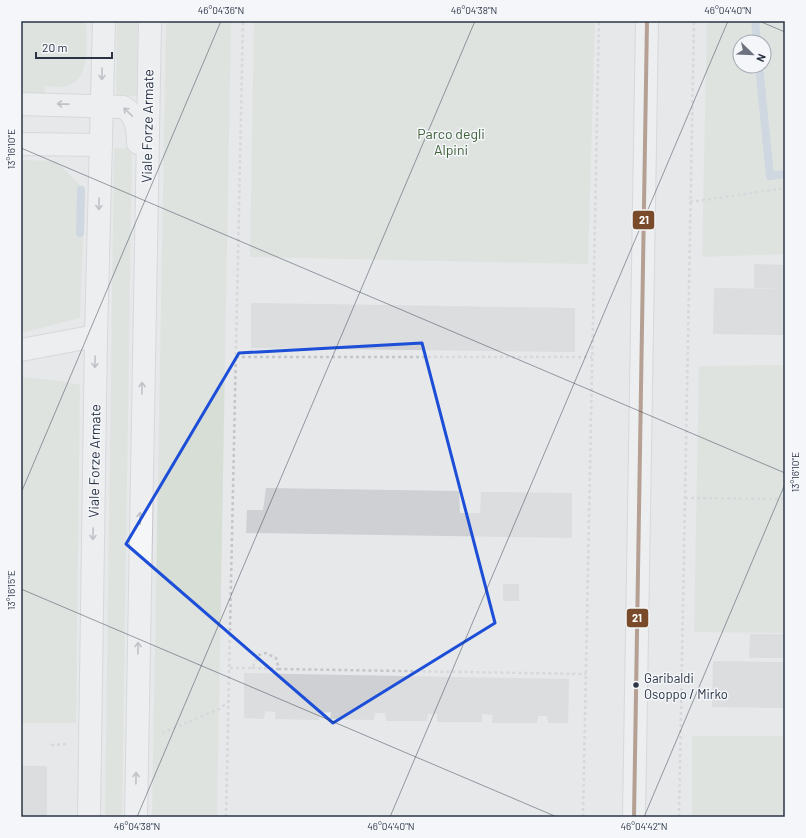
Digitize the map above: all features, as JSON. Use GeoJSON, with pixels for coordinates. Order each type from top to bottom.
{"type":"FeatureCollection","features":[{"type":"Feature","properties":{"kind":"street","name":"Viale Forze Armate"},"geometry":{"type":"LineString","coordinates":[[89,817],[96,336],[104,21]]}},
{"type":"Feature","properties":{"kind":"street","name":"Viale Forze Armate"},"geometry":{"type":"LineString","coordinates":[[136,817],[145,231],[150,21]]}},
{"type":"Feature","properties":{"kind":"street"},"geometry":{"type":"LineString","coordinates":[[634,817],[647,21]]}},
{"type":"Feature","properties":{"kind":"street"},"geometry":{"type":"LineString","coordinates":[[21,104],[102,105]]}},
{"type":"Feature","properties":{"kind":"street","name":"Viale Forze Armate"},"geometry":{"type":"LineString","coordinates":[[102,105],[123,107],[127,109],[135,120],[138,136],[137,203],[145,231]]}},
{"type":"Feature","properties":{"kind":"street"},"geometry":{"type":"LineString","coordinates":[[21,144],[100,145]]}},
{"type":"Feature","properties":{"kind":"street"},"geometry":{"type":"LineString","coordinates":[[21,350],[96,336]]}},
{"type":"Feature","properties":{"kind":"path"},"geometry":{"type":"LineString","coordinates":[[226,817],[243,21]]}},
{"type":"Feature","properties":{"kind":"path"},"geometry":{"type":"LineString","coordinates":[[583,817],[599,21]]}},
{"type":"Feature","properties":{"kind":"path"},"geometry":{"type":"LineString","coordinates":[[679,817],[694,21]]}},
{"type":"Feature","properties":{"kind":"path"},"geometry":{"type":"LineString","coordinates":[[690,202],[785,188]]}},
{"type":"Feature","properties":{"kind":"path"},"geometry":{"type":"LineString","coordinates":[[236,357],[592,357]]}},
{"type":"Feature","properties":{"kind":"path"},"geometry":{"type":"LineString","coordinates":[[685,498],[785,499]]}},
{"type":"Feature","properties":{"kind":"path"},"geometry":{"type":"LineString","coordinates":[[252,668],[259,655],[266,653],[276,658],[279,669]]}},
{"type":"Feature","properties":{"kind":"path"},"geometry":{"type":"LineString","coordinates":[[230,668],[586,674]]}},
{"type":"Feature","properties":{"kind":"path"},"geometry":{"type":"LineString","coordinates":[[157,736],[219,709],[228,702]]}},
{"type":"Feature","properties":{"kind":"highlighted area"},"geometry":{"type":"Polygon","coordinates":[[[422,343],[495,623],[333,723],[126,544],[239,353],[422,343]]]}},
{"type":"Feature","properties":{"kind":"green space"},"geometry":{"type":"Polygon","coordinates":[[[21,21],[86,21],[86,58],[81,76],[75,82],[65,87],[45,86],[44,97],[21,97],[21,21]]]}},
{"type":"Feature","properties":{"kind":"green space"},"geometry":{"type":"Polygon","coordinates":[[[117,21],[138,21],[137,96],[116,96],[117,21]]]}},
{"type":"Feature","properties":{"kind":"green space"},"geometry":{"type":"Polygon","coordinates":[[[166,21],[231,21],[217,817],[152,817],[166,21]]]}},
{"type":"Feature","properties":{"kind":"green space","name":"Parco degli Alpini"},"geometry":{"type":"Polygon","coordinates":[[[254,21],[595,21],[588,264],[250,257],[254,21]]]}},
{"type":"Feature","properties":{"kind":"green space"},"geometry":{"type":"Polygon","coordinates":[[[707,21],[785,21],[785,254],[702,257],[707,21]]]}},
{"type":"Feature","properties":{"kind":"green space"},"geometry":{"type":"Polygon","coordinates":[[[114,148],[132,148],[122,817],[105,817],[114,148]]]}},
{"type":"Feature","properties":{"kind":"green space"},"geometry":{"type":"Polygon","coordinates":[[[21,160],[56,161],[85,190],[80,318],[21,333],[21,160]]]}},
{"type":"Feature","properties":{"kind":"green space"},"geometry":{"type":"Polygon","coordinates":[[[785,365],[785,633],[694,632],[699,366],[785,365]]]}},
{"type":"Feature","properties":{"kind":"green space"},"geometry":{"type":"Polygon","coordinates":[[[21,377],[60,381],[80,385],[76,723],[21,723],[21,377]]]}},
{"type":"Feature","properties":{"kind":"green space"},"geometry":{"type":"Polygon","coordinates":[[[692,736],[785,736],[785,817],[692,817],[692,736]]]}},
{"type":"Feature","properties":{"kind":"building"},"geometry":{"type":"Polygon","coordinates":[[[754,264],[785,265],[785,289],[754,288],[754,264]]]}},
{"type":"Feature","properties":{"kind":"building"},"geometry":{"type":"Polygon","coordinates":[[[714,288],[785,289],[785,335],[713,334],[714,288]]]}},
{"type":"Feature","properties":{"kind":"building"},"geometry":{"type":"Polygon","coordinates":[[[251,303],[575,308],[575,352],[251,348],[251,303]]]}},
{"type":"Feature","properties":{"kind":"building"},"geometry":{"type":"Polygon","coordinates":[[[266,488],[459,491],[460,513],[480,513],[481,492],[572,493],[572,538],[246,533],[247,510],[263,510],[266,488]]]}},
{"type":"Feature","properties":{"kind":"building"},"geometry":{"type":"Polygon","coordinates":[[[503,584],[519,584],[519,601],[503,601],[503,584]]]}},
{"type":"Feature","properties":{"kind":"building"},"geometry":{"type":"Polygon","coordinates":[[[750,634],[785,634],[785,658],[749,658],[750,634]]]}},
{"type":"Feature","properties":{"kind":"building"},"geometry":{"type":"Polygon","coordinates":[[[713,661],[785,662],[785,708],[712,707],[713,661]]]}},
{"type":"Feature","properties":{"kind":"building"},"geometry":{"type":"Polygon","coordinates":[[[244,673],[569,679],[568,723],[548,723],[547,716],[538,716],[537,723],[492,723],[493,715],[482,714],[482,722],[437,722],[437,714],[428,714],[427,721],[386,721],[385,713],[375,713],[374,720],[330,719],[331,712],[320,713],[319,720],[275,719],[275,712],[265,711],[264,719],[244,718],[244,673]]]}},
{"type":"Feature","properties":{"kind":"building"},"geometry":{"type":"Polygon","coordinates":[[[21,766],[47,766],[47,817],[21,817],[21,766]]]}},
{"type":"Feature","properties":{"kind":"waterway"},"geometry":{"type":"LineString","coordinates":[[755,21],[756,34]]}},
{"type":"Feature","properties":{"kind":"waterway"},"geometry":{"type":"LineString","coordinates":[[760,74],[770,176],[785,174]]}},
{"type":"Feature","properties":{"kind":"waterway"},"geometry":{"type":"LineString","coordinates":[[80,233],[81,190]]}},
{"type":"Feature","properties":{"kind":"transit line","name":"21"},"geometry":{"type":"LineString","coordinates":[[634,817],[647,21]]}},
{"type":"Feature","properties":{"kind":"place","name":"Garibaldi Osoppo / Mirko"},"geometry":{"type":"Point","coordinates":[636,685]}}]}
